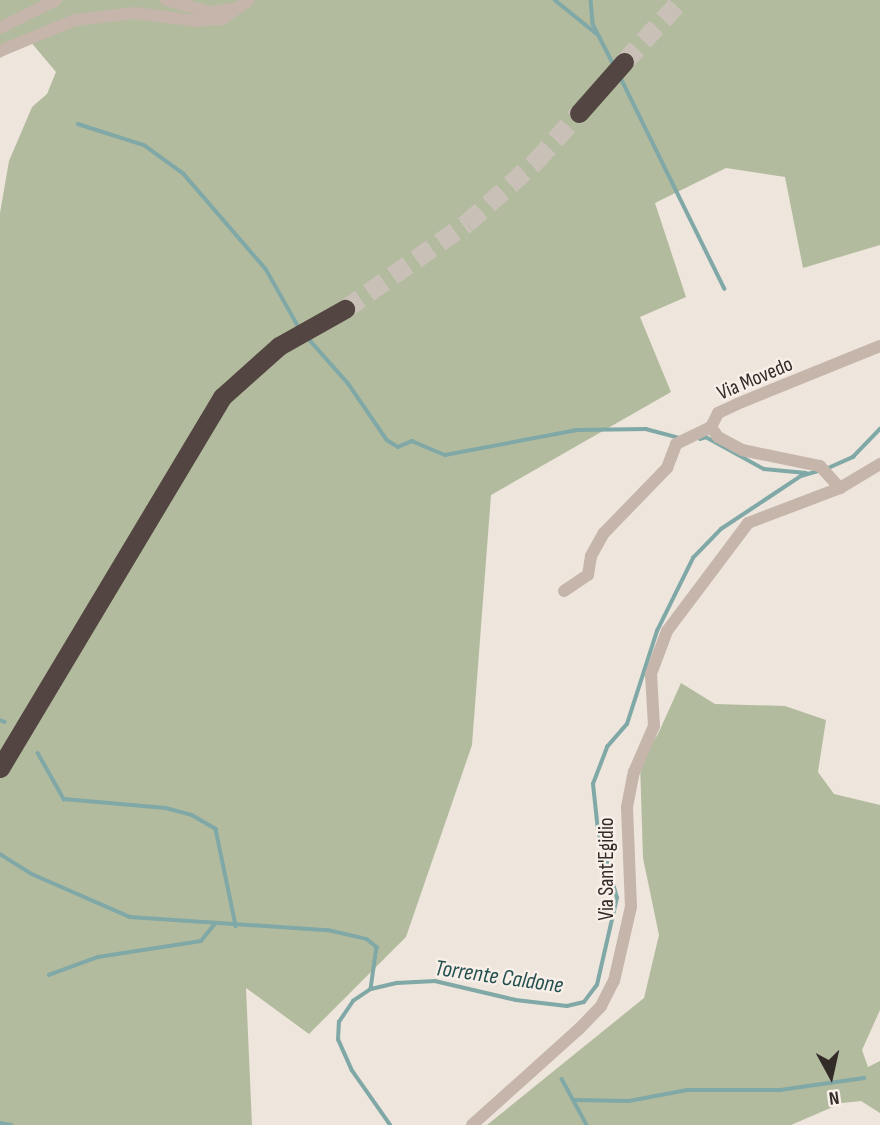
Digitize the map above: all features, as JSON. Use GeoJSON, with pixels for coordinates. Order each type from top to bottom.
{"type":"FeatureCollection","features":[{"type":"Feature","properties":{"kind":"highway"},"geometry":{"type":"LineString","coordinates":[[579,113],[624,62]]}},
{"type":"Feature","properties":{"kind":"highway"},"geometry":{"type":"LineString","coordinates":[[0,768],[167,495],[207,419],[242,375],[279,346],[345,309]]}},
{"type":"Feature","properties":{"kind":"street"},"geometry":{"type":"LineString","coordinates":[[0,28],[56,0]]}},
{"type":"Feature","properties":{"kind":"street"},"geometry":{"type":"LineString","coordinates":[[166,0],[209,12],[233,9]]}},
{"type":"Feature","properties":{"kind":"street"},"geometry":{"type":"LineString","coordinates":[[0,51],[75,20],[135,13],[222,19],[249,0]]}},
{"type":"Feature","properties":{"kind":"street","name":"Via Movedo"},"geometry":{"type":"LineString","coordinates":[[840,488],[820,466],[742,450],[718,437],[712,427],[718,413],[880,346]]}},
{"type":"Feature","properties":{"kind":"street"},"geometry":{"type":"LineString","coordinates":[[564,591],[588,575],[591,556],[604,533],[667,468],[676,444],[712,427]]}},
{"type":"Feature","properties":{"kind":"street","name":"Via Sant'Egidio"},"geometry":{"type":"LineString","coordinates":[[472,1125],[579,1029],[601,1006],[614,981],[631,907],[627,807],[634,772],[654,726],[651,674],[667,631],[748,523],[840,488],[880,464]]}},
{"type":"Feature","properties":{"kind":"green space"},"geometry":{"type":"Polygon","coordinates":[[[0,0],[880,0],[880,245],[803,268],[785,177],[726,168],[655,203],[686,297],[640,317],[671,392],[491,495],[472,745],[406,937],[309,1034],[246,988],[252,1125],[0,1125],[0,213],[9,161],[32,107],[47,94],[56,72],[30,41],[0,58],[0,0]]]}},
{"type":"Feature","properties":{"kind":"green space"},"geometry":{"type":"Polygon","coordinates":[[[681,683],[715,704],[785,706],[826,720],[818,772],[834,794],[880,805],[880,1010],[862,1050],[868,1067],[880,1061],[880,1113],[861,1101],[842,1103],[791,1125],[487,1125],[644,998],[659,935],[643,858],[640,762],[658,734],[681,683]]]}},
{"type":"Feature","properties":{"kind":"waterway"},"geometry":{"type":"LineString","coordinates":[[555,0],[597,34]]}},
{"type":"Feature","properties":{"kind":"waterway"},"geometry":{"type":"LineString","coordinates":[[591,0],[593,24],[613,63]]}},
{"type":"Feature","properties":{"kind":"waterway"},"geometry":{"type":"LineString","coordinates":[[620,76],[725,289]]}},
{"type":"Feature","properties":{"kind":"waterway"},"geometry":{"type":"LineString","coordinates":[[78,124],[144,145],[183,173],[266,269],[300,329]]}},
{"type":"Feature","properties":{"kind":"waterway"},"geometry":{"type":"LineString","coordinates":[[307,337],[348,383],[387,440],[398,447],[412,441],[445,455],[577,430],[646,429],[679,438]]}},
{"type":"Feature","properties":{"kind":"waterway","name":"Torrente Caldone"},"geometry":{"type":"LineString","coordinates":[[826,469],[853,457],[880,429]]}},
{"type":"Feature","properties":{"kind":"waterway"},"geometry":{"type":"LineString","coordinates":[[700,439],[706,437],[764,469],[806,473]]}},
{"type":"Feature","properties":{"kind":"waterway","name":"Torrente Caldone"},"geometry":{"type":"LineString","coordinates":[[390,1125],[352,1071],[338,1040],[339,1022],[353,1001],[371,989],[397,983],[435,981],[516,1000],[567,1006],[584,1002],[597,985],[617,898],[598,831],[593,784],[607,747],[627,724],[657,631],[693,558],[721,529],[801,476],[818,471]]}},
{"type":"Feature","properties":{"kind":"waterway"},"geometry":{"type":"LineString","coordinates":[[0,720],[5,722]]}},
{"type":"Feature","properties":{"kind":"waterway"},"geometry":{"type":"LineString","coordinates":[[38,753],[64,799],[166,808],[192,815],[216,829],[236,926]]}},
{"type":"Feature","properties":{"kind":"waterway"},"geometry":{"type":"LineString","coordinates":[[0,854],[32,874],[130,917],[328,930],[367,939],[377,947],[371,989]]}},
{"type":"Feature","properties":{"kind":"waterway"},"geometry":{"type":"LineString","coordinates":[[49,975],[98,957],[201,941],[215,924]]}},
{"type":"Feature","properties":{"kind":"waterway"},"geometry":{"type":"LineString","coordinates":[[574,1100],[629,1101],[687,1090],[780,1090],[864,1078]]}},
{"type":"Feature","properties":{"kind":"waterway"},"geometry":{"type":"LineString","coordinates":[[562,1079],[587,1125]]}},
{"type":"Feature","properties":{"kind":"waterway"},"geometry":{"type":"LineString","coordinates":[[0,1123],[11,1125]]}},
{"type":"Feature","properties":{"kind":"tunnel"},"geometry":{"type":"LineString","coordinates":[[624,62],[681,0]]}},
{"type":"Feature","properties":{"kind":"tunnel"},"geometry":{"type":"LineString","coordinates":[[345,309],[467,223],[536,161],[579,113]]}}]}
